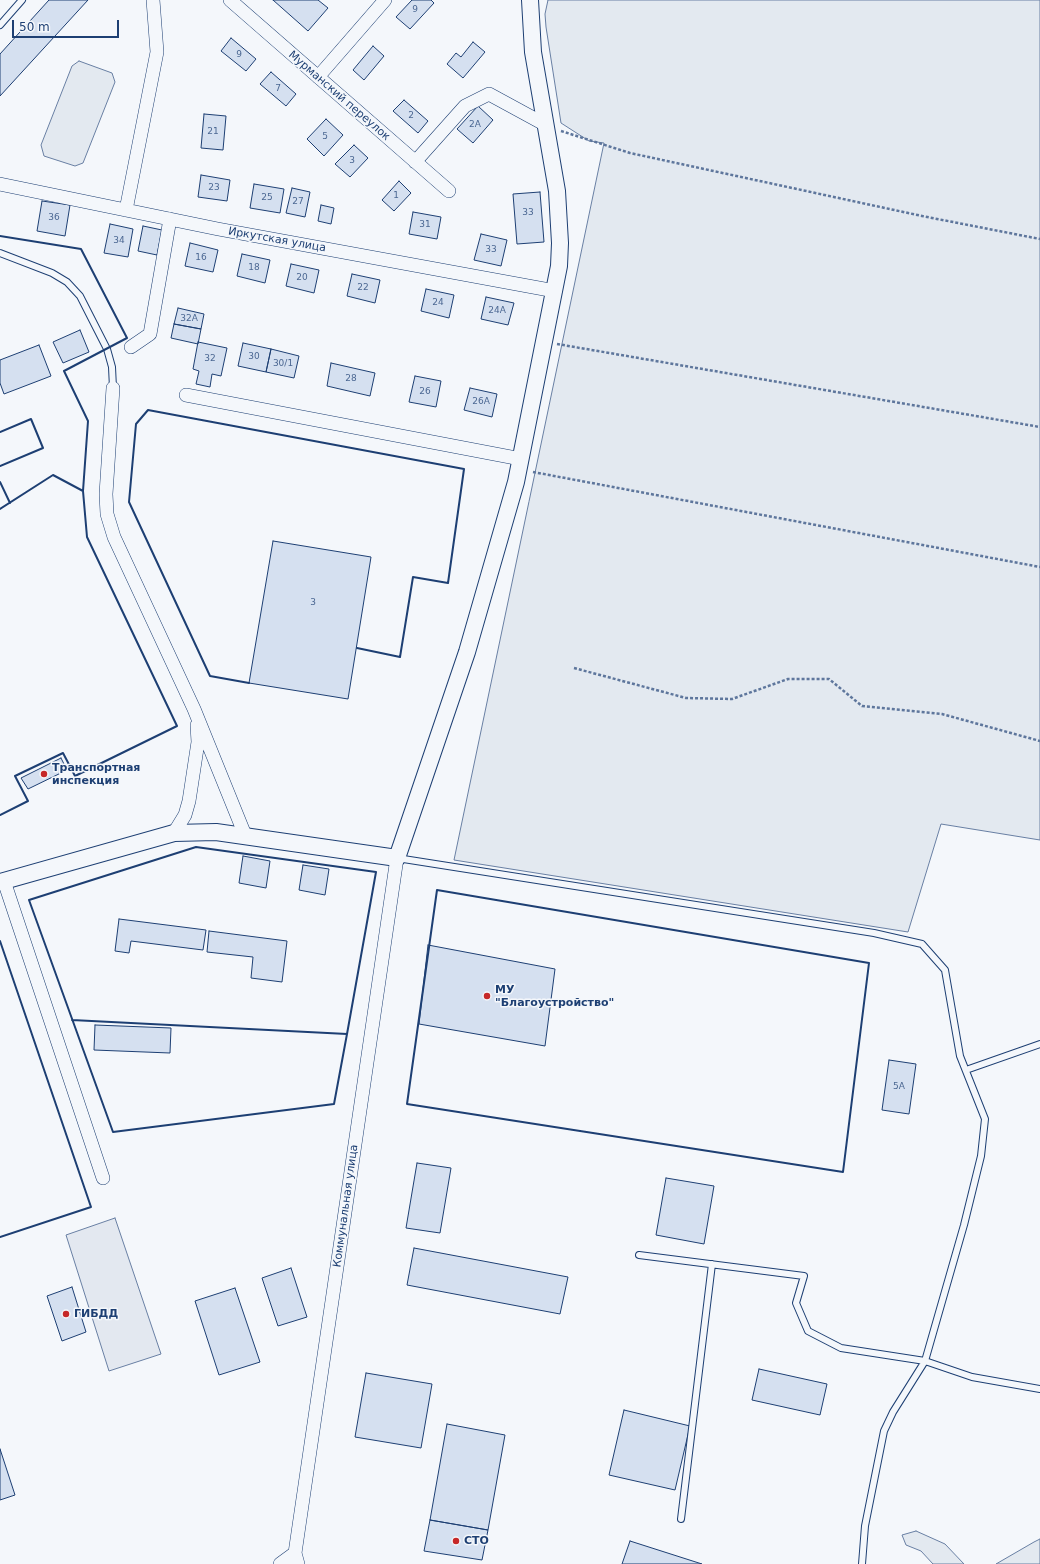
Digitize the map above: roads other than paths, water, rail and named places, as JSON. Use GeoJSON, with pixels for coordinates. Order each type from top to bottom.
{"type":"FeatureCollection","features":[{"type":"Feature","properties":{"kind":"street"},"geometry":{"type":"LineString","coordinates":[[126,210],[157,52],[153,0]]}},
{"type":"Feature","properties":{"kind":"street","name":"Мурманский переулок"},"geometry":{"type":"LineString","coordinates":[[230,0],[449,191]]}},
{"type":"Feature","properties":{"kind":"street"},"geometry":{"type":"LineString","coordinates":[[318,77],[385,0]]}},
{"type":"Feature","properties":{"kind":"street"},"geometry":{"type":"LineString","coordinates":[[103,1178],[2,882],[174,833],[216,832],[245,835],[398,858],[467,652],[520,464],[555,291],[560,243],[557,191],[533,52],[530,0]]}},
{"type":"Feature","properties":{"kind":"street"},"geometry":{"type":"LineString","coordinates":[[415,162],[465,106],[489,94],[546,125]]}},
{"type":"Feature","properties":{"kind":"street","name":"Иркутская улица"},"geometry":{"type":"LineString","coordinates":[[0,184],[170,219],[555,291]]}},
{"type":"Feature","properties":{"kind":"street"},"geometry":{"type":"LineString","coordinates":[[132,348],[150,334],[170,219]]}},
{"type":"Feature","properties":{"kind":"street"},"geometry":{"type":"LineString","coordinates":[[113,388],[113,411],[106,494],[107,514],[114,537],[194,709],[245,835]]}},
{"type":"Feature","properties":{"kind":"street"},"geometry":{"type":"LineString","coordinates":[[186,395],[520,464]]}},
{"type":"Feature","properties":{"kind":"street"},"geometry":{"type":"LineString","coordinates":[[174,833],[185,815],[189,801],[198,742],[194,709]]}},
{"type":"Feature","properties":{"kind":"street","name":"Коммунальная улица"},"geometry":{"type":"LineString","coordinates":[[297,1559],[398,858]]}},
{"type":"Feature","properties":{"kind":"street"},"geometry":{"type":"LineString","coordinates":[[280,1564],[297,1559]]}},
{"type":"Feature","properties":{"kind":"lane"},"geometry":{"type":"LineString","coordinates":[[0,25],[22,0]]}},
{"type":"Feature","properties":{"kind":"lane"},"geometry":{"type":"LineString","coordinates":[[0,253],[52,273],[67,282],[80,296],[107,348],[112,367],[113,388]]}},
{"type":"Feature","properties":{"kind":"lane"},"geometry":{"type":"LineString","coordinates":[[398,858],[874,933],[922,944],[945,970],[960,1056],[985,1119],[981,1156],[964,1225],[925,1360],[893,1412],[884,1431],[865,1526],[862,1564]]}},
{"type":"Feature","properties":{"kind":"lane"},"geometry":{"type":"LineString","coordinates":[[966,1070],[1040,1044]]}},
{"type":"Feature","properties":{"kind":"lane"},"geometry":{"type":"LineString","coordinates":[[639,1254],[804,1276],[796,1303],[808,1331],[841,1348],[925,1360],[972,1377],[1040,1389]]}},
{"type":"Feature","properties":{"kind":"lane"},"geometry":{"type":"LineString","coordinates":[[681,1519],[712,1264]]}},
{"type":"Feature","properties":{"kind":"place","name":"Транспортная инспекция"},"geometry":{"type":"Point","coordinates":[44,774]}},
{"type":"Feature","properties":{"kind":"place","name":"МУ \"Благоустройство\""},"geometry":{"type":"Point","coordinates":[487,996]}},
{"type":"Feature","properties":{"kind":"place","name":"ГИБДД"},"geometry":{"type":"Point","coordinates":[66,1314]}},
{"type":"Feature","properties":{"kind":"place","name":"СТО"},"geometry":{"type":"Point","coordinates":[456,1541]}}]}
